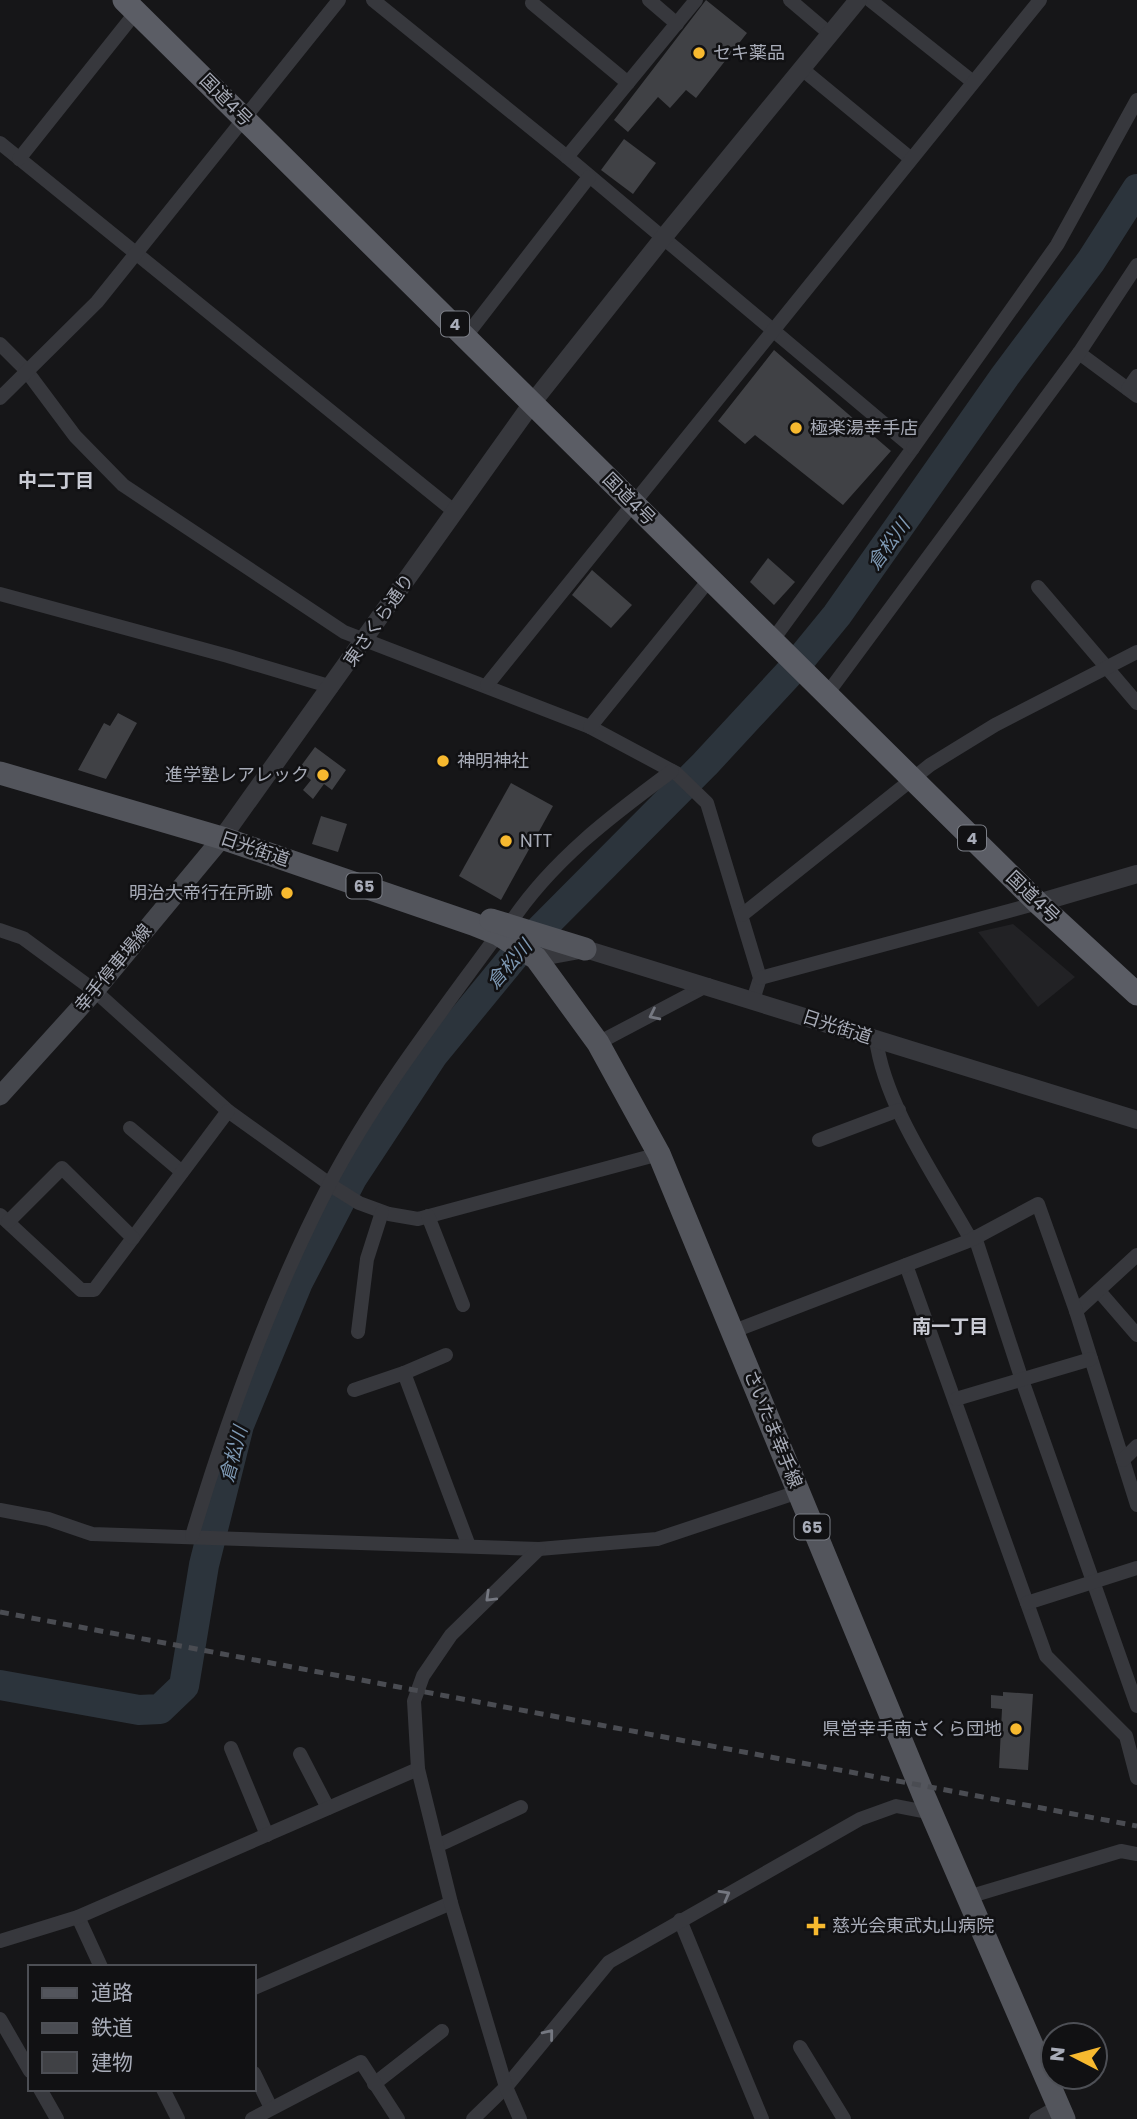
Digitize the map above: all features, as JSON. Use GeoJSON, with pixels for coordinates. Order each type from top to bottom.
{"type":"FeatureCollection","features":[{"type":"Feature","properties":{"kind":"highway","name":"国道4号"},"geometry":{"type":"LineString","coordinates":[[130,6],[1038,903],[1137,994]]}},
{"type":"Feature","properties":{"kind":"main road","name":"日光街道"},"geometry":{"type":"LineString","coordinates":[[0,773],[222,838],[506,931]]}},
{"type":"Feature","properties":{"kind":"main road","name":"幸手停車場線"},"geometry":{"type":"LineString","coordinates":[[0,1096],[94,991],[222,838]]}},
{"type":"Feature","properties":{"kind":"main road","name":"65"},"geometry":{"type":"LineString","coordinates":[[506,931],[536,949]]}},
{"type":"Feature","properties":{"kind":"main road"},"geometry":{"type":"LineString","coordinates":[[536,949],[585,949]]}},
{"type":"Feature","properties":{"kind":"main road","name":"さいたま幸手線"},"geometry":{"type":"LineString","coordinates":[[536,949],[598,1043],[659,1154],[932,1814],[1061,2113]]}},
{"type":"Feature","properties":{"kind":"street"},"geometry":{"type":"LineString","coordinates":[[0,398],[25,369],[97,302],[339,0]]}},
{"type":"Feature","properties":{"kind":"street"},"geometry":{"type":"LineString","coordinates":[[373,0],[567,158],[913,448]]}},
{"type":"Feature","properties":{"kind":"street"},"geometry":{"type":"LineString","coordinates":[[649,0],[677,24]]}},
{"type":"Feature","properties":{"kind":"street"},"geometry":{"type":"LineString","coordinates":[[567,158],[696,0]]}},
{"type":"Feature","properties":{"kind":"street"},"geometry":{"type":"LineString","coordinates":[[790,0],[830,34]]}},
{"type":"Feature","properties":{"kind":"street","name":"東さくら通り"},"geometry":{"type":"LineString","coordinates":[[222,838],[533,402],[858,0]]}},
{"type":"Feature","properties":{"kind":"street"},"geometry":{"type":"LineString","coordinates":[[870,0],[972,82]]}},
{"type":"Feature","properties":{"kind":"street"},"geometry":{"type":"LineString","coordinates":[[487,685],[632,502],[774,331],[910,158],[1040,0]]}},
{"type":"Feature","properties":{"kind":"street"},"geometry":{"type":"LineString","coordinates":[[532,3],[628,83]]}},
{"type":"Feature","properties":{"kind":"street"},"geometry":{"type":"LineString","coordinates":[[19,159],[130,6]]}},
{"type":"Feature","properties":{"kind":"street"},"geometry":{"type":"LineString","coordinates":[[802,69],[910,158]]}},
{"type":"Feature","properties":{"kind":"street"},"geometry":{"type":"LineString","coordinates":[[778,646],[913,448],[1057,245],[1137,100]]}},
{"type":"Feature","properties":{"kind":"street"},"geometry":{"type":"LineString","coordinates":[[0,143],[455,512]]}},
{"type":"Feature","properties":{"kind":"street"},"geometry":{"type":"LineString","coordinates":[[466,335],[589,177]]}},
{"type":"Feature","properties":{"kind":"street"},"geometry":{"type":"LineString","coordinates":[[827,694],[1079,353],[1137,265]]}},
{"type":"Feature","properties":{"kind":"street"},"geometry":{"type":"LineString","coordinates":[[0,344],[25,369],[75,436],[123,485],[344,632],[590,727],[674,772],[706,803],[760,978],[753,1000]]}},
{"type":"Feature","properties":{"kind":"street"},"geometry":{"type":"LineString","coordinates":[[1079,353],[1132,392],[1137,376]]}},
{"type":"Feature","properties":{"kind":"street"},"geometry":{"type":"LineString","coordinates":[[590,727],[709,580]]}},
{"type":"Feature","properties":{"kind":"street"},"geometry":{"type":"LineString","coordinates":[[1038,587],[1110,668],[1137,703]]}},
{"type":"Feature","properties":{"kind":"street"},"geometry":{"type":"LineString","coordinates":[[0,594],[332,687]]}},
{"type":"Feature","properties":{"kind":"street"},"geometry":{"type":"LineString","coordinates":[[742,915],[911,778],[995,724],[1137,652]]}},
{"type":"Feature","properties":{"kind":"street"},"geometry":{"type":"LineString","coordinates":[[194,1536],[225,1426],[267,1321],[332,1186],[374,1111],[506,931],[522,905],[565,857],[612,815],[674,772]]}},
{"type":"Feature","properties":{"kind":"street"},"geometry":{"type":"LineString","coordinates":[[760,978],[1137,874]]}},
{"type":"Feature","properties":{"kind":"street"},"geometry":{"type":"LineString","coordinates":[[0,930],[23,938],[94,991],[228,1111],[332,1186],[359,1203],[382,1212],[418,1219],[659,1154]]}},
{"type":"Feature","properties":{"kind":"street","name":"日光街道"},"geometry":{"type":"LineString","coordinates":[[585,949],[1137,1120]]}},
{"type":"Feature","properties":{"kind":"street"},"geometry":{"type":"LineString","coordinates":[[598,1043],[708,985]]}},
{"type":"Feature","properties":{"kind":"street"},"geometry":{"type":"LineString","coordinates":[[876,1039],[878,1056],[899,1110],[973,1238],[1137,1706]]}},
{"type":"Feature","properties":{"kind":"street"},"geometry":{"type":"LineString","coordinates":[[819,1140],[899,1110]]}},
{"type":"Feature","properties":{"kind":"street"},"geometry":{"type":"LineString","coordinates":[[133,1238],[62,1168],[4,1219],[81,1290],[94,1290],[133,1238],[182,1172],[228,1111]]}},
{"type":"Feature","properties":{"kind":"street"},"geometry":{"type":"LineString","coordinates":[[130,1128],[182,1172]]}},
{"type":"Feature","properties":{"kind":"street"},"geometry":{"type":"LineString","coordinates":[[734,1331],[973,1238],[1038,1204],[1076,1311],[1137,1505]]}},
{"type":"Feature","properties":{"kind":"street"},"geometry":{"type":"LineString","coordinates":[[358,1332],[367,1259],[382,1212]]}},
{"type":"Feature","properties":{"kind":"street"},"geometry":{"type":"LineString","coordinates":[[429,1216],[463,1305]]}},
{"type":"Feature","properties":{"kind":"street"},"geometry":{"type":"LineString","coordinates":[[1076,1311],[1137,1255]]}},
{"type":"Feature","properties":{"kind":"street"},"geometry":{"type":"LineString","coordinates":[[906,1265],[1046,1656],[1131,1734],[1137,1778]]}},
{"type":"Feature","properties":{"kind":"street"},"geometry":{"type":"LineString","coordinates":[[1099,1290],[1137,1335]]}},
{"type":"Feature","properties":{"kind":"street"},"geometry":{"type":"LineString","coordinates":[[354,1390],[446,1355]]}},
{"type":"Feature","properties":{"kind":"street"},"geometry":{"type":"LineString","coordinates":[[956,1399],[1091,1359]]}},
{"type":"Feature","properties":{"kind":"street"},"geometry":{"type":"LineString","coordinates":[[404,1373],[468,1546]]}},
{"type":"Feature","properties":{"kind":"street"},"geometry":{"type":"LineString","coordinates":[[1123,1460],[1137,1446]]}},
{"type":"Feature","properties":{"kind":"street"},"geometry":{"type":"LineString","coordinates":[[0,1510],[48,1519],[92,1534],[539,1549],[657,1539],[798,1492]]}},
{"type":"Feature","properties":{"kind":"street"},"geometry":{"type":"LineString","coordinates":[[520,2119],[506,2087],[451,1903],[418,1769],[414,1701],[424,1676],[451,1635],[539,1549]]}},
{"type":"Feature","properties":{"kind":"street"},"geometry":{"type":"LineString","coordinates":[[1027,1603],[1137,1568]]}},
{"type":"Feature","properties":{"kind":"street"},"geometry":{"type":"LineString","coordinates":[[231,1748],[267,1835]]}},
{"type":"Feature","properties":{"kind":"street"},"geometry":{"type":"LineString","coordinates":[[300,1754],[328,1808]]}},
{"type":"Feature","properties":{"kind":"street"},"geometry":{"type":"LineString","coordinates":[[0,1941],[78,1917],[418,1769]]}},
{"type":"Feature","properties":{"kind":"street"},"geometry":{"type":"LineString","coordinates":[[473,2119],[506,2087],[610,1962],[860,1819],[896,1806],[932,1814]]}},
{"type":"Feature","properties":{"kind":"street"},"geometry":{"type":"LineString","coordinates":[[437,1846],[521,1807]]}},
{"type":"Feature","properties":{"kind":"street"},"geometry":{"type":"LineString","coordinates":[[968,1897],[1121,1850],[1137,1854]]}},
{"type":"Feature","properties":{"kind":"street"},"geometry":{"type":"LineString","coordinates":[[256,1988],[451,1903]]}},
{"type":"Feature","properties":{"kind":"street"},"geometry":{"type":"LineString","coordinates":[[78,1917],[100,1965]]}},
{"type":"Feature","properties":{"kind":"street"},"geometry":{"type":"LineString","coordinates":[[680,1920],[762,2119]]}},
{"type":"Feature","properties":{"kind":"street"},"geometry":{"type":"LineString","coordinates":[[0,2019],[28,2068]]}},
{"type":"Feature","properties":{"kind":"street"},"geometry":{"type":"LineString","coordinates":[[374,2084],[442,2031]]}},
{"type":"Feature","properties":{"kind":"street"},"geometry":{"type":"LineString","coordinates":[[800,2047],[844,2119]]}},
{"type":"Feature","properties":{"kind":"street"},"geometry":{"type":"LineString","coordinates":[[253,2119],[361,2062],[398,2119]]}},
{"type":"Feature","properties":{"kind":"street"},"geometry":{"type":"LineString","coordinates":[[256,2077],[271,2108]]}},
{"type":"Feature","properties":{"kind":"street"},"geometry":{"type":"LineString","coordinates":[[41,2091],[57,2119]]}},
{"type":"Feature","properties":{"kind":"street"},"geometry":{"type":"LineString","coordinates":[[164,2091],[178,2119]]}},
{"type":"Feature","properties":{"kind":"street"},"geometry":{"type":"LineString","coordinates":[[1036,2119],[1061,2113]]}},
{"type":"Feature","properties":{"kind":"shaded area"},"geometry":{"type":"Polygon","coordinates":[[[1013,924],[1075,977],[1038,1007],[978,932],[1013,924]]]}},
{"type":"Feature","properties":{"kind":"building","name":"セキ薬品"},"geometry":{"type":"Polygon","coordinates":[[[706,0],[747,33],[696,98],[686,90],[670,108],[658,97],[628,132],[614,120],[706,0]]]}},
{"type":"Feature","properties":{"kind":"building"},"geometry":{"type":"Polygon","coordinates":[[[624,139],[656,163],[633,194],[601,170],[624,139]]]}},
{"type":"Feature","properties":{"kind":"building","name":"極楽湯幸手店"},"geometry":{"type":"Polygon","coordinates":[[[774,350],[891,451],[843,505],[755,435],[745,444],[718,421],[774,350]]]}},
{"type":"Feature","properties":{"kind":"building"},"geometry":{"type":"Polygon","coordinates":[[[768,558],[795,582],[774,605],[750,582],[768,558]]]}},
{"type":"Feature","properties":{"kind":"building"},"geometry":{"type":"Polygon","coordinates":[[[592,570],[632,605],[611,628],[572,595],[592,570]]]}},
{"type":"Feature","properties":{"kind":"building"},"geometry":{"type":"Polygon","coordinates":[[[118,713],[137,723],[106,779],[78,770],[104,723],[110,726],[118,713]]]}},
{"type":"Feature","properties":{"kind":"building","name":"進学塾レアレック"},"geometry":{"type":"Polygon","coordinates":[[[315,747],[346,770],[332,790],[324,784],[313,799],[303,790],[311,780],[298,770],[315,747]]]}},
{"type":"Feature","properties":{"kind":"building","name":"NTT"},"geometry":{"type":"Polygon","coordinates":[[[511,783],[553,806],[501,900],[459,876],[511,783]]]}},
{"type":"Feature","properties":{"kind":"building"},"geometry":{"type":"Polygon","coordinates":[[[321,816],[347,824],[338,852],[312,844],[321,816]]]}},
{"type":"Feature","properties":{"kind":"building","name":"県営幸手南さくら団地"},"geometry":{"type":"Polygon","coordinates":[[[1003,1692],[1033,1694],[1028,1770],[999,1768],[1002,1709],[991,1708],[991,1695],[1003,1696],[1003,1692]]]}},
{"type":"Feature","properties":{"kind":"waterway","name":"倉松川"},"geometry":{"type":"LineString","coordinates":[[0,1685],[139,1710],[160,1709],[184,1686],[204,1565],[239,1425],[298,1282],[352,1178],[433,1055],[515,955],[705,764],[792,670],[837,615],[1005,376],[1091,261],[1137,189]]}},
{"type":"Feature","properties":{"kind":"railway"},"geometry":{"type":"LineString","coordinates":[[0,1612],[1137,1826]]}},
{"type":"Feature","properties":{"kind":"place","name":"セキ薬品"},"geometry":{"type":"Point","coordinates":[699,53]}},
{"type":"Feature","properties":{"kind":"place","name":"極楽湯幸手店"},"geometry":{"type":"Point","coordinates":[796,428]}},
{"type":"Feature","properties":{"kind":"place","name":"神明神社"},"geometry":{"type":"Point","coordinates":[443,761]}},
{"type":"Feature","properties":{"kind":"place","name":"進学塾レアレック"},"geometry":{"type":"Point","coordinates":[323,775]}},
{"type":"Feature","properties":{"kind":"place","name":"NTT"},"geometry":{"type":"Point","coordinates":[506,841]}},
{"type":"Feature","properties":{"kind":"place","name":"明治大帝行在所跡"},"geometry":{"type":"Point","coordinates":[287,893]}},
{"type":"Feature","properties":{"kind":"place","name":"県営幸手南さくら団地"},"geometry":{"type":"Point","coordinates":[1016,1729]}},
{"type":"Feature","properties":{"kind":"place","name":"慈光会東武丸山病院"},"geometry":{"type":"Point","coordinates":[816,1926]}},
{"type":"Feature","properties":{"kind":"district","name":"中二丁目"},"geometry":{"type":"Point","coordinates":[56,480]}},
{"type":"Feature","properties":{"kind":"district","name":"南一丁目"},"geometry":{"type":"Point","coordinates":[950,1326]}}]}
